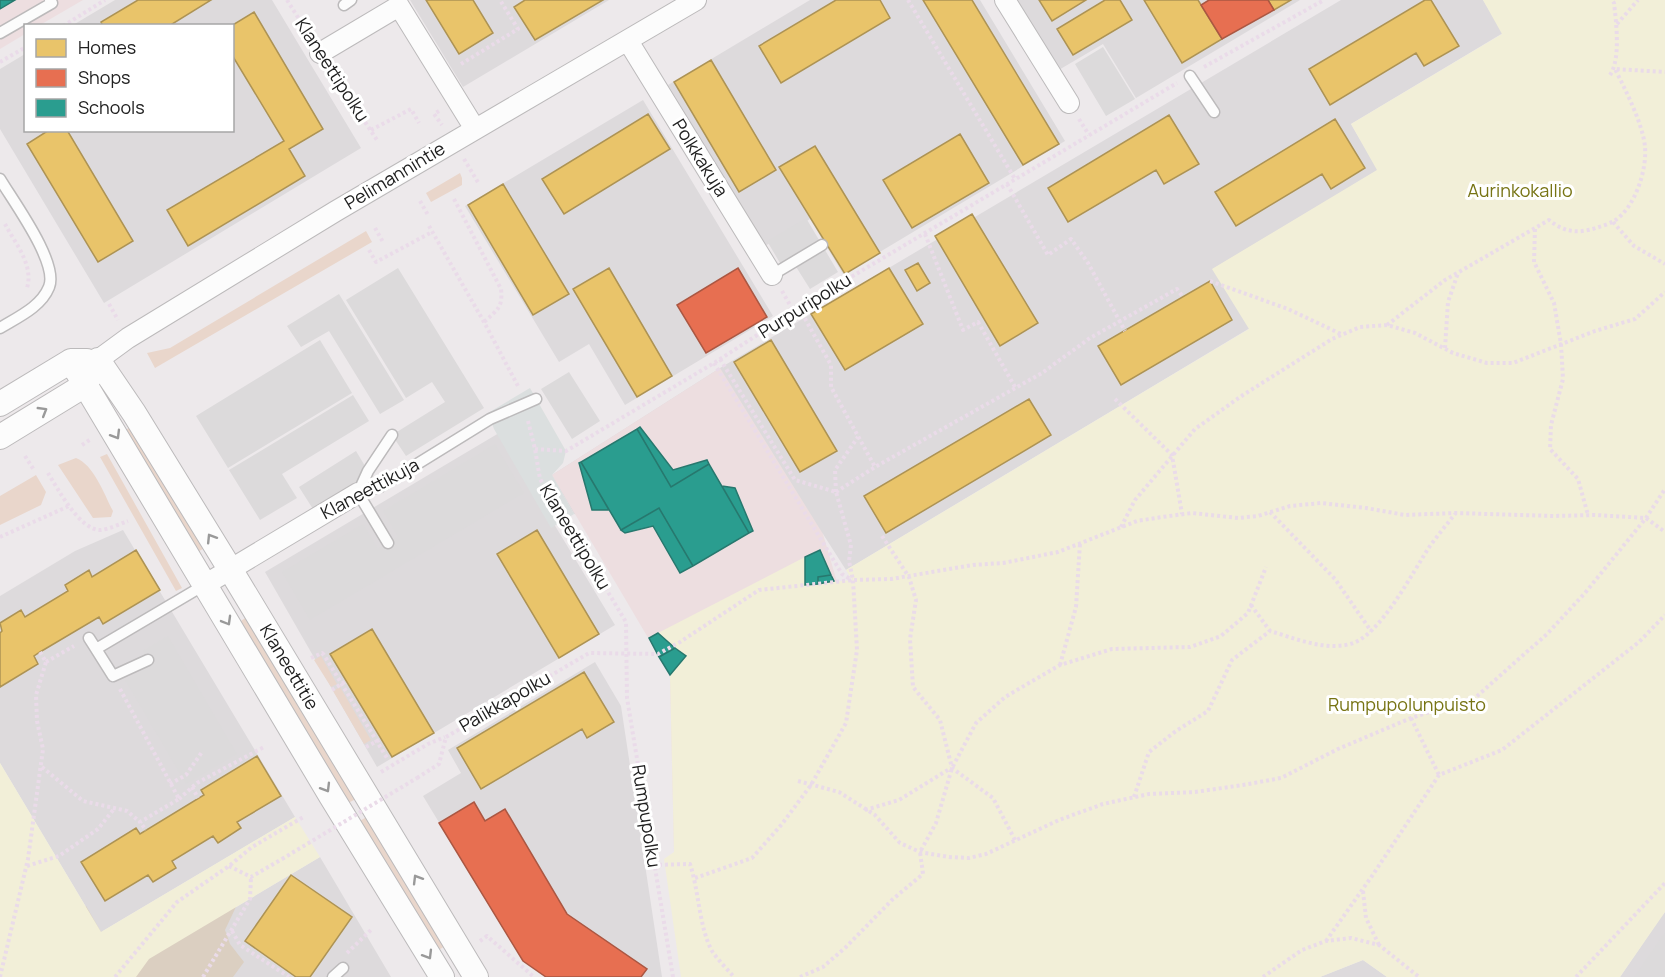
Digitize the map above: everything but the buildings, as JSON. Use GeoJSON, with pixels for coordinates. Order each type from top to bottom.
{"type":"FeatureCollection","features":[{"type":"Feature","properties":{"kind":"street","name":"Pelimannintie"},"geometry":{"type":"LineString","coordinates":[[85,386],[98,360],[138,332],[336,211],[696,0]]}},
{"type":"Feature","properties":{"kind":"street"},"geometry":{"type":"LineString","coordinates":[[1005,0],[1069,103]]}},
{"type":"Feature","properties":{"kind":"street"},"geometry":{"type":"LineString","coordinates":[[320,53],[397,3],[475,129]]}},
{"type":"Feature","properties":{"kind":"street","name":"Polkkakuja"},"geometry":{"type":"LineString","coordinates":[[628,41],[772,275]]}},
{"type":"Feature","properties":{"kind":"street"},"geometry":{"type":"LineString","coordinates":[[0,404],[71,361],[98,360]]}},
{"type":"Feature","properties":{"kind":"street","name":"Klaneettitie"},"geometry":{"type":"LineString","coordinates":[[98,360],[134,413],[230,569],[476,977]]}},
{"type":"Feature","properties":{"kind":"street","name":"Klaneettitie"},"geometry":{"type":"LineString","coordinates":[[71,361],[441,977]]}},
{"type":"Feature","properties":{"kind":"street"},"geometry":{"type":"LineString","coordinates":[[0,438],[85,386]]}},
{"type":"Feature","properties":{"kind":"street","name":"Klaneettikuja"},"geometry":{"type":"LineString","coordinates":[[206,584],[358,493]]}},
{"type":"Feature","properties":{"kind":"lane"},"geometry":{"type":"LineString","coordinates":[[0,33],[52,3],[50,0]]}},
{"type":"Feature","properties":{"kind":"lane"},"geometry":{"type":"LineString","coordinates":[[1190,76],[1214,112]]}},
{"type":"Feature","properties":{"kind":"lane"},"geometry":{"type":"LineString","coordinates":[[0,179],[45,254],[50,270],[50,285],[42,298],[25,313],[0,328]]}},
{"type":"Feature","properties":{"kind":"lane"},"geometry":{"type":"LineString","coordinates":[[772,275],[822,245]]}},
{"type":"Feature","properties":{"kind":"lane","name":"Klaneettikuja"},"geometry":{"type":"LineString","coordinates":[[358,493],[380,487],[490,419],[537,399]]}},
{"type":"Feature","properties":{"kind":"lane"},"geometry":{"type":"LineString","coordinates":[[388,543],[358,493],[368,471],[392,435]]}},
{"type":"Feature","properties":{"kind":"lane"},"geometry":{"type":"LineString","coordinates":[[96,649],[206,584]]}},
{"type":"Feature","properties":{"kind":"lane"},"geometry":{"type":"LineString","coordinates":[[88,638],[113,676],[148,660]]}},
{"type":"Feature","properties":{"kind":"lane"},"geometry":{"type":"LineString","coordinates":[[333,977],[343,968]]}},
{"type":"Feature","properties":{"kind":"path"},"geometry":{"type":"LineString","coordinates":[[66,24],[105,0]]}},
{"type":"Feature","properties":{"kind":"path","name":"Klaneettipolku"},"geometry":{"type":"LineString","coordinates":[[287,0],[377,140]]}},
{"type":"Feature","properties":{"kind":"path"},"geometry":{"type":"LineString","coordinates":[[442,75],[518,29],[500,0]]}},
{"type":"Feature","properties":{"kind":"path"},"geometry":{"type":"LineString","coordinates":[[908,0],[1015,179]]}},
{"type":"Feature","properties":{"kind":"path"},"geometry":{"type":"LineString","coordinates":[[1387,325],[1458,273],[1549,220],[1561,230],[1585,231],[1613,222],[1632,200],[1646,163],[1645,144],[1626,90],[1615,69],[1617,25],[1612,0]]}},
{"type":"Feature","properties":{"kind":"path"},"geometry":{"type":"LineString","coordinates":[[1617,25],[1638,0]]}},
{"type":"Feature","properties":{"kind":"path"},"geometry":{"type":"LineString","coordinates":[[0,62],[24,48]]}},
{"type":"Feature","properties":{"kind":"path"},"geometry":{"type":"LineString","coordinates":[[1615,69],[1665,72]]}},
{"type":"Feature","properties":{"kind":"path"},"geometry":{"type":"LineString","coordinates":[[1611,75],[1615,69]]}},
{"type":"Feature","properties":{"kind":"path"},"geometry":{"type":"LineString","coordinates":[[371,130],[411,109],[419,123]]}},
{"type":"Feature","properties":{"kind":"path","name":"Purpuripolku"},"geometry":{"type":"LineString","coordinates":[[536,449],[566,450],[1070,147]]}},
{"type":"Feature","properties":{"kind":"path"},"geometry":{"type":"LineString","coordinates":[[1007,184],[1048,255],[1071,239],[1088,263],[1125,331]]}},
{"type":"Feature","properties":{"kind":"path"},"geometry":{"type":"LineString","coordinates":[[454,200],[501,290],[502,301],[499,309],[484,322]]}},
{"type":"Feature","properties":{"kind":"path"},"geometry":{"type":"LineString","coordinates":[[420,201],[428,215]]}},
{"type":"Feature","properties":{"kind":"path"},"geometry":{"type":"LineString","coordinates":[[0,215],[26,263],[30,278],[25,293]]}},
{"type":"Feature","properties":{"kind":"path"},"geometry":{"type":"LineString","coordinates":[[1613,222],[1634,246],[1665,264]]}},
{"type":"Feature","properties":{"kind":"path","name":"Klaneettipolku"},"geometry":{"type":"LineString","coordinates":[[429,226],[484,322],[521,394],[536,449],[540,479],[626,622],[627,653]]}},
{"type":"Feature","properties":{"kind":"path"},"geometry":{"type":"LineString","coordinates":[[375,228],[383,242]]}},
{"type":"Feature","properties":{"kind":"path"},"geometry":{"type":"LineString","coordinates":[[1534,228],[1534,262],[1554,303],[1561,344],[1563,380],[1551,425],[1550,449],[1578,479],[1588,515]]}},
{"type":"Feature","properties":{"kind":"path"},"geometry":{"type":"LineString","coordinates":[[369,250],[376,262],[432,232]]}},
{"type":"Feature","properties":{"kind":"path"},"geometry":{"type":"LineString","coordinates":[[925,233],[963,330],[978,322],[1016,387]]}},
{"type":"Feature","properties":{"kind":"path"},"geometry":{"type":"LineString","coordinates":[[1445,349],[1448,302],[1458,273]]}},
{"type":"Feature","properties":{"kind":"path"},"geometry":{"type":"LineString","coordinates":[[1210,281],[1288,309],[1342,335]]}},
{"type":"Feature","properties":{"kind":"path"},"geometry":{"type":"LineString","coordinates":[[720,359],[795,480],[836,492],[875,467],[1042,373],[1090,338],[1177,289],[1183,297]]}},
{"type":"Feature","properties":{"kind":"path"},"geometry":{"type":"LineString","coordinates":[[1121,527],[1135,500],[1195,429],[1243,395],[1342,335],[1360,327],[1387,325],[1415,333],[1445,349],[1487,363],[1513,363],[1635,319],[1665,292]]}},
{"type":"Feature","properties":{"kind":"path"},"geometry":{"type":"LineString","coordinates":[[109,304],[112,310]]}},
{"type":"Feature","properties":{"kind":"path"},"geometry":{"type":"LineString","coordinates":[[799,308],[831,365],[831,387],[875,467]]}},
{"type":"Feature","properties":{"kind":"path"},"geometry":{"type":"LineString","coordinates":[[714,363],[842,574],[853,580]]}},
{"type":"Feature","properties":{"kind":"path"},"geometry":{"type":"LineString","coordinates":[[1115,399],[1172,455],[1182,514]]}},
{"type":"Feature","properties":{"kind":"path"},"geometry":{"type":"LineString","coordinates":[[695,878],[752,858],[782,824],[811,785],[846,723],[857,650],[853,580],[849,561],[851,545],[836,492],[835,470],[858,437]]}},
{"type":"Feature","properties":{"kind":"path"},"geometry":{"type":"LineString","coordinates":[[25,456],[34,470]]}},
{"type":"Feature","properties":{"kind":"path"},"geometry":{"type":"LineString","coordinates":[[48,473],[69,506],[87,526],[100,530],[128,521]]}},
{"type":"Feature","properties":{"kind":"path"},"geometry":{"type":"LineString","coordinates":[[798,781],[839,792],[874,815],[900,843],[920,852],[969,858],[986,854],[1059,820],[1103,804],[1281,778],[1338,749],[1411,718],[1476,697],[1547,634],[1585,593],[1646,518],[1665,489]]}},
{"type":"Feature","properties":{"kind":"path","name":"Palikkapolku"},"geometry":{"type":"LineString","coordinates":[[251,877],[439,764],[446,737],[589,653],[658,654],[759,590],[853,580],[909,577],[1047,554],[1137,521],[1192,513],[1238,518],[1258,516],[1290,506],[1321,503],[1405,515],[1455,513],[1646,518]]}},
{"type":"Feature","properties":{"kind":"path"},"geometry":{"type":"LineString","coordinates":[[0,537],[69,506]]}},
{"type":"Feature","properties":{"kind":"path"},"geometry":{"type":"LineString","coordinates":[[1270,512],[1335,579],[1371,631]]}},
{"type":"Feature","properties":{"kind":"path"},"geometry":{"type":"LineString","coordinates":[[1251,605],[1270,631],[1326,646],[1352,644],[1371,631],[1399,597],[1430,546],[1455,513]]}},
{"type":"Feature","properties":{"kind":"path"},"geometry":{"type":"LineString","coordinates":[[1646,518],[1665,532]]}},
{"type":"Feature","properties":{"kind":"path"},"geometry":{"type":"LineString","coordinates":[[882,536],[909,577],[916,600],[910,639],[913,687],[940,720],[952,768],[993,798],[1015,840]]}},
{"type":"Feature","properties":{"kind":"path"},"geometry":{"type":"LineString","coordinates":[[1060,665],[1076,607],[1080,543]]}},
{"type":"Feature","properties":{"kind":"path"},"geometry":{"type":"LineString","coordinates":[[800,977],[823,967],[893,899],[923,874],[920,852],[936,823],[952,768],[976,723],[1005,697],[1060,665],[1112,649],[1190,647],[1221,636],[1248,613],[1266,567]]}},
{"type":"Feature","properties":{"kind":"path"},"geometry":{"type":"LineString","coordinates":[[1326,941],[1439,775],[1502,750],[1639,642],[1665,615]]}},
{"type":"Feature","properties":{"kind":"path"},"geometry":{"type":"LineString","coordinates":[[1133,798],[1149,752],[1176,731],[1208,711],[1232,660],[1270,631]]}},
{"type":"Feature","properties":{"kind":"path"},"geometry":{"type":"LineString","coordinates":[[0,977],[27,866],[41,767],[43,749],[37,721],[36,695],[46,662],[74,646]]}},
{"type":"Feature","properties":{"kind":"path"},"geometry":{"type":"LineString","coordinates":[[40,652],[46,662]]}},
{"type":"Feature","properties":{"kind":"path"},"geometry":{"type":"LineString","coordinates":[[311,658],[321,653],[324,654],[379,740],[387,758]]}},
{"type":"Feature","properties":{"kind":"path","name":"Rumpupolku"},"geometry":{"type":"LineString","coordinates":[[627,653],[627,698],[673,977]]}},
{"type":"Feature","properties":{"kind":"path"},"geometry":{"type":"LineString","coordinates":[[113,676],[179,799]]}},
{"type":"Feature","properties":{"kind":"path"},"geometry":{"type":"LineString","coordinates":[[330,691],[344,683]]}},
{"type":"Feature","properties":{"kind":"path"},"geometry":{"type":"LineString","coordinates":[[1411,718],[1439,775]]}},
{"type":"Feature","properties":{"kind":"path"},"geometry":{"type":"LineString","coordinates":[[384,771],[428,744],[446,737]]}},
{"type":"Feature","properties":{"kind":"path"},"geometry":{"type":"LineString","coordinates":[[364,748],[379,740]]}},
{"type":"Feature","properties":{"kind":"path"},"geometry":{"type":"LineString","coordinates":[[140,822],[179,799],[192,787],[264,747]]}},
{"type":"Feature","properties":{"kind":"path"},"geometry":{"type":"LineString","coordinates":[[170,784],[186,775],[202,752]]}},
{"type":"Feature","properties":{"kind":"path"},"geometry":{"type":"LineString","coordinates":[[41,767],[83,801],[127,812],[146,830]]}},
{"type":"Feature","properties":{"kind":"path"},"geometry":{"type":"LineString","coordinates":[[866,810],[899,800],[952,768]]}},
{"type":"Feature","properties":{"kind":"path"},"geometry":{"type":"LineString","coordinates":[[192,787],[198,798]]}},
{"type":"Feature","properties":{"kind":"path"},"geometry":{"type":"LineString","coordinates":[[27,866],[59,856],[98,829],[114,809]]}},
{"type":"Feature","properties":{"kind":"path"},"geometry":{"type":"LineString","coordinates":[[115,977],[177,902],[252,847],[305,816]]}},
{"type":"Feature","properties":{"kind":"path"},"geometry":{"type":"LineString","coordinates":[[653,865],[690,864],[695,878],[700,912],[712,951],[734,977]]}},
{"type":"Feature","properties":{"kind":"path"},"geometry":{"type":"LineString","coordinates":[[203,977],[250,899],[251,877],[229,866]]}},
{"type":"Feature","properties":{"kind":"path"},"geometry":{"type":"LineString","coordinates":[[1576,977],[1665,883]]}},
{"type":"Feature","properties":{"kind":"path"},"geometry":{"type":"LineString","coordinates":[[1362,890],[1366,918],[1379,945]]}},
{"type":"Feature","properties":{"kind":"path"},"geometry":{"type":"LineString","coordinates":[[362,938],[372,929]]}},
{"type":"Feature","properties":{"kind":"path"},"geometry":{"type":"LineString","coordinates":[[232,931],[240,945],[289,977]]}},
{"type":"Feature","properties":{"kind":"path"},"geometry":{"type":"LineString","coordinates":[[487,936],[534,977]]}},
{"type":"Feature","properties":{"kind":"path"},"geometry":{"type":"LineString","coordinates":[[1263,977],[1302,950],[1326,941],[1351,938],[1379,945],[1419,977]]}},
{"type":"Feature","properties":{"kind":"shaded area"},"geometry":{"type":"Polygon","coordinates":[[[0,0],[83,0],[42,24],[24,24],[24,35],[0,49],[0,0]]]}},
{"type":"Feature","properties":{"kind":"shaded area"},"geometry":{"type":"Polygon","coordinates":[[[115,0],[272,0],[361,148],[104,303],[0,129],[0,69],[24,55],[24,132],[234,132],[234,24],[75,24],[115,0]]]}},
{"type":"Feature","properties":{"kind":"shaded area"},"geometry":{"type":"Polygon","coordinates":[[[410,0],[609,0],[463,87],[410,0]]]}},
{"type":"Feature","properties":{"kind":"shaded area"},"geometry":{"type":"Polygon","coordinates":[[[810,0],[980,0],[1065,141],[843,274],[810,219],[765,246],[668,85],[810,0]]]}},
{"type":"Feature","properties":{"kind":"shaded area"},"geometry":{"type":"Polygon","coordinates":[[[1014,0],[1300,0],[1136,98],[1103,44],[1057,71],[1014,0]]]}},
{"type":"Feature","properties":{"kind":"shaded area"},"geometry":{"type":"Polygon","coordinates":[[[1341,0],[1483,0],[1503,33],[1351,124],[1378,170],[1213,269],[1250,328],[846,570],[823,534],[574,514],[552,475],[720,368],[1341,0]]]}},
{"type":"Feature","properties":{"kind":"shaded area"},"geometry":{"type":"Polygon","coordinates":[[[1103,47],[1135,99],[1106,116],[1075,64],[1103,47]]]}},
{"type":"Feature","properties":{"kind":"shaded area"},"geometry":{"type":"Polygon","coordinates":[[[643,100],[773,316],[625,405],[589,344],[559,362],[465,206],[643,100]]]}},
{"type":"Feature","properties":{"kind":"shaded area"},"geometry":{"type":"Polygon","coordinates":[[[460,173],[462,185],[431,202],[426,193],[460,173]]]}},
{"type":"Feature","properties":{"kind":"shaded area"},"geometry":{"type":"Polygon","coordinates":[[[806,218],[838,272],[810,289],[793,262],[783,268],[767,241],[806,218]]]}},
{"type":"Feature","properties":{"kind":"shaded area"},"geometry":{"type":"Polygon","coordinates":[[[366,231],[372,242],[155,368],[147,353],[170,348],[366,231]]]}},
{"type":"Feature","properties":{"kind":"shaded area"},"geometry":{"type":"Polygon","coordinates":[[[398,268],[484,408],[406,456],[392,435],[445,402],[432,382],[406,398],[346,300],[398,268]]]}},
{"type":"Feature","properties":{"kind":"shaded area"},"geometry":{"type":"Polygon","coordinates":[[[339,294],[404,400],[380,414],[329,331],[301,347],[287,326],[339,294]]]}},
{"type":"Feature","properties":{"kind":"shaded area"},"geometry":{"type":"Polygon","coordinates":[[[320,340],[352,393],[228,468],[196,416],[320,340]]]}},
{"type":"Feature","properties":{"kind":"shaded area"},"geometry":{"type":"Polygon","coordinates":[[[720,368],[823,534],[837,582],[674,852],[670,675],[552,475],[720,368]]]}},
{"type":"Feature","properties":{"kind":"shaded area"},"geometry":{"type":"Polygon","coordinates":[[[569,372],[600,421],[572,439],[541,389],[569,372]]]}},
{"type":"Feature","properties":{"kind":"shaded area"},"geometry":{"type":"Polygon","coordinates":[[[530,388],[566,451],[563,463],[552,475],[574,514],[551,528],[494,429],[488,413],[530,388]]]}},
{"type":"Feature","properties":{"kind":"shaded area"},"geometry":{"type":"Polygon","coordinates":[[[353,395],[369,421],[282,474],[297,498],[260,520],[229,470],[353,395]]]}},
{"type":"Feature","properties":{"kind":"shaded area"},"geometry":{"type":"Polygon","coordinates":[[[131,426],[205,548],[197,552],[126,430],[131,426]]]}},
{"type":"Feature","properties":{"kind":"shaded area"},"geometry":{"type":"Polygon","coordinates":[[[499,433],[615,625],[377,767],[265,572],[499,433]]]}},
{"type":"Feature","properties":{"kind":"shaded area"},"geometry":{"type":"Polygon","coordinates":[[[495,444],[524,493],[310,620],[282,572],[363,524],[378,549],[398,537],[383,511],[495,444]]]}},
{"type":"Feature","properties":{"kind":"shaded area"},"geometry":{"type":"Polygon","coordinates":[[[356,451],[368,471],[358,493],[318,517],[299,487],[356,451]]]}},
{"type":"Feature","properties":{"kind":"shaded area"},"geometry":{"type":"Polygon","coordinates":[[[107,454],[182,588],[176,591],[100,457],[107,454]]]}},
{"type":"Feature","properties":{"kind":"shaded area"},"geometry":{"type":"Polygon","coordinates":[[[76,458],[88,467],[98,481],[113,511],[111,517],[93,518],[58,465],[76,458]]]}},
{"type":"Feature","properties":{"kind":"shaded area"},"geometry":{"type":"Polygon","coordinates":[[[36,475],[46,492],[41,505],[0,525],[0,496],[36,475]]]}},
{"type":"Feature","properties":{"kind":"shaded area"},"geometry":{"type":"Polygon","coordinates":[[[123,530],[295,817],[101,932],[0,763],[0,596],[75,551],[123,530]]]}},
{"type":"Feature","properties":{"kind":"shaded area"},"geometry":{"type":"Polygon","coordinates":[[[248,616],[356,799],[348,803],[241,621],[248,616]]]}},
{"type":"Feature","properties":{"kind":"shaded area"},"geometry":{"type":"Polygon","coordinates":[[[168,636],[237,754],[186,784],[125,680],[151,666],[143,651],[168,636]]]}},
{"type":"Feature","properties":{"kind":"shaded area"},"geometry":{"type":"Polygon","coordinates":[[[321,656],[337,684],[331,687],[314,660],[321,656]]]}},
{"type":"Feature","properties":{"kind":"shaded area"},"geometry":{"type":"Polygon","coordinates":[[[595,662],[621,706],[662,977],[546,977],[523,961],[423,796],[461,773],[448,750],[595,662]]]}},
{"type":"Feature","properties":{"kind":"shaded area"},"geometry":{"type":"Polygon","coordinates":[[[340,687],[371,740],[364,744],[333,691],[340,687]]]}},
{"type":"Feature","properties":{"kind":"shaded area"},"geometry":{"type":"Polygon","coordinates":[[[370,815],[447,945],[435,952],[358,822],[370,815]]]}},
{"type":"Feature","properties":{"kind":"shaded area"},"geometry":{"type":"Polygon","coordinates":[[[320,857],[391,977],[136,977],[149,959],[320,857]]]}},
{"type":"Feature","properties":{"kind":"shaded area"},"geometry":{"type":"Polygon","coordinates":[[[243,892],[225,930],[230,944],[244,962],[233,977],[12,977],[86,906],[101,932],[243,892]]]}},
{"type":"Feature","properties":{"kind":"shaded area"},"geometry":{"type":"Polygon","coordinates":[[[1665,912],[1665,977],[1620,977],[1661,917],[1665,912]]]}},
{"type":"Feature","properties":{"kind":"shaded area"},"geometry":{"type":"Polygon","coordinates":[[[1665,932],[1665,977],[1634,977],[1665,932]]]}},
{"type":"Feature","properties":{"kind":"shaded area"},"geometry":{"type":"Polygon","coordinates":[[[1363,960],[1387,977],[1320,977],[1363,960]]]}},
{"type":"Feature","properties":{"kind":"green space","name":"Rumpupolunpuisto"},"geometry":{"type":"Polygon","coordinates":[[[1483,0],[1665,0],[1665,912],[1620,977],[1387,977],[1363,960],[1320,977],[681,977],[664,859],[674,852],[670,675],[685,656],[658,633],[805,557],[805,585],[852,580],[846,570],[1249,329],[1212,269],[1377,170],[1351,124],[1502,34],[1483,0]]]}},
{"type":"Feature","properties":{"kind":"green space"},"geometry":{"type":"Polygon","coordinates":[[[0,763],[101,932],[295,817],[320,857],[149,959],[136,977],[0,977],[0,763]]]}},
{"type":"Feature","properties":{"kind":"park label","name":"Aurinkokallio"},"geometry":{"type":"Point","coordinates":[1520,191]}}]}
